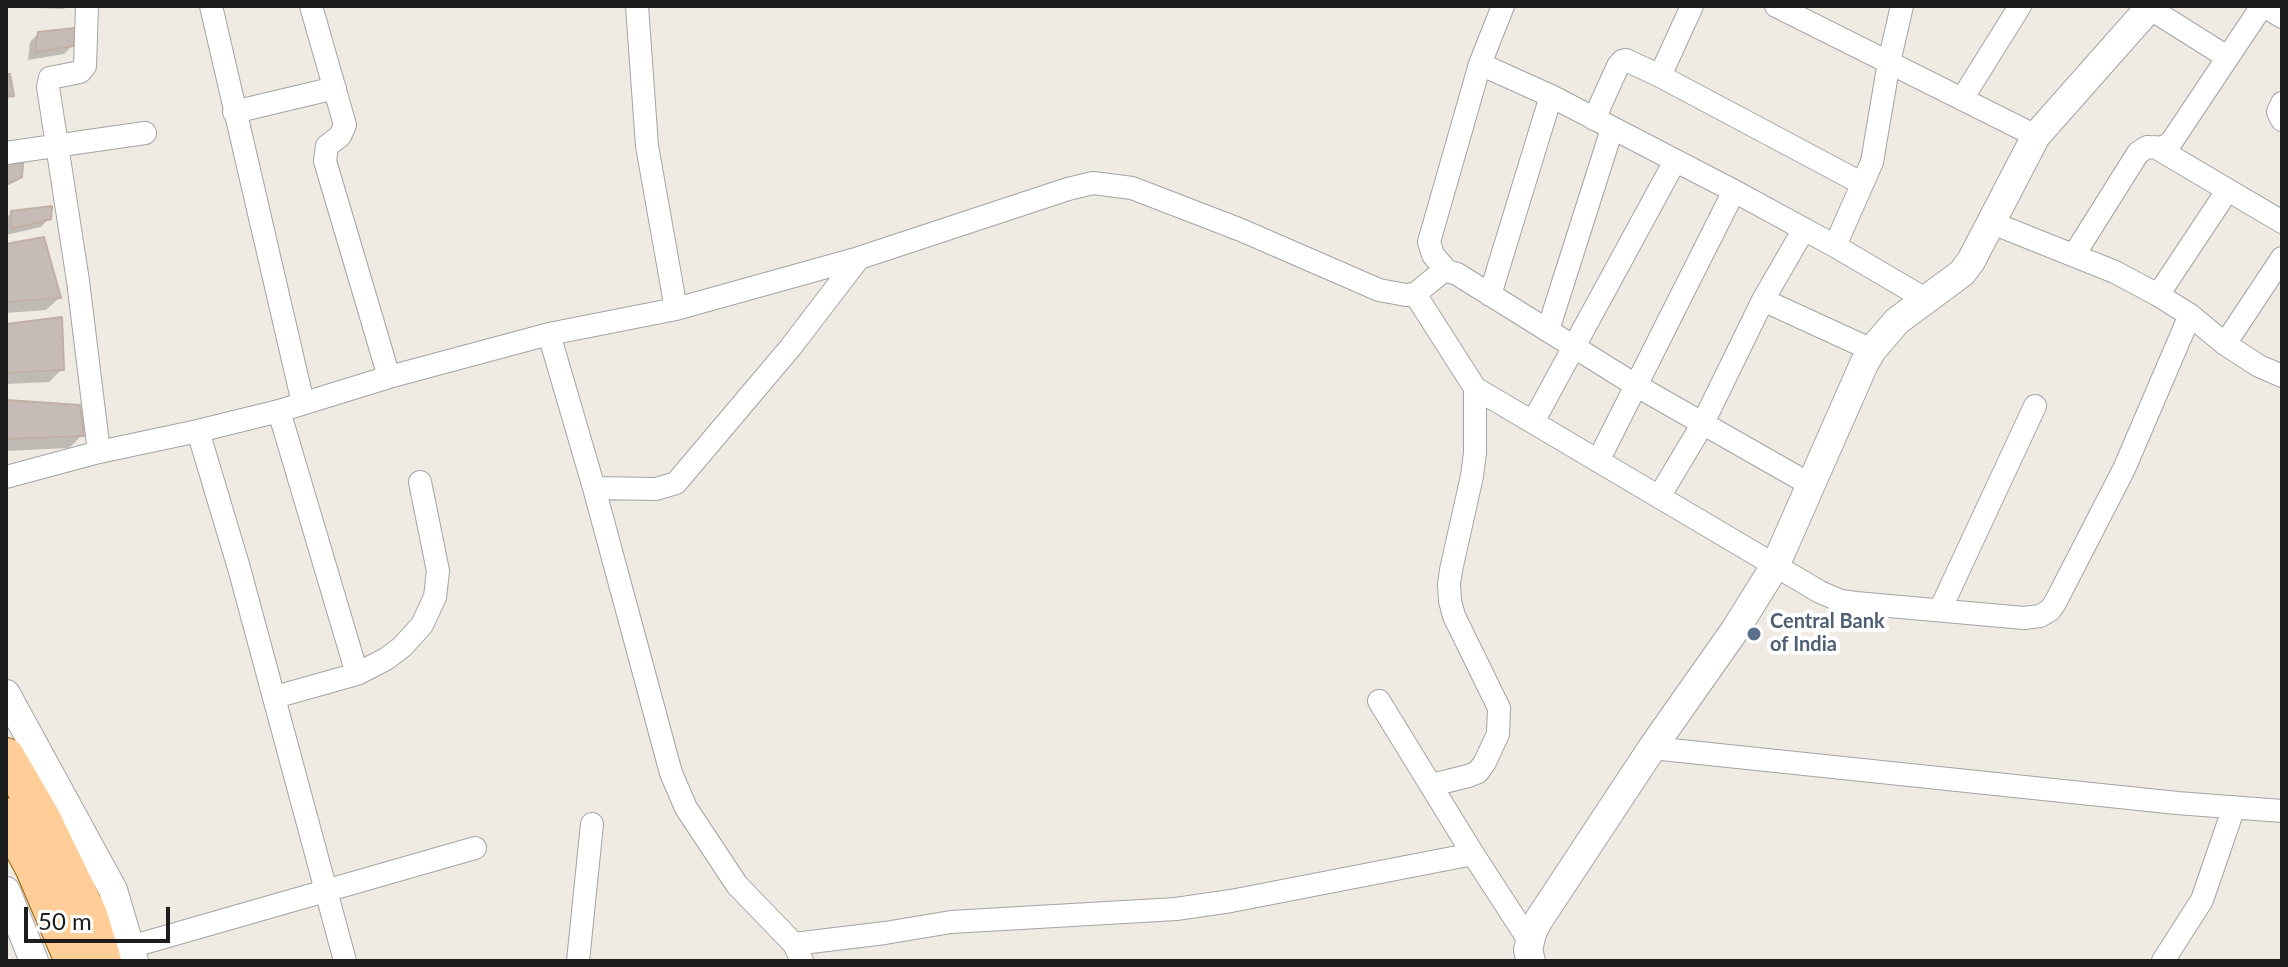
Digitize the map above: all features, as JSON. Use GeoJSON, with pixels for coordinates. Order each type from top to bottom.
{"type":"FeatureCollection","features":[{"type":"Feature","properties":{"kind":"main road"},"geometry":{"type":"LineString","coordinates":[[6,756],[42,818],[89,915],[122,956]]}},
{"type":"Feature","properties":{"kind":"main road"},"geometry":{"type":"LineString","coordinates":[[6,816],[34,869],[73,961]]}},
{"type":"Feature","properties":{"kind":"street"},"geometry":{"type":"LineString","coordinates":[[87,6],[85,66],[80,72],[55,76],[48,82],[78,281],[99,452]]}},
{"type":"Feature","properties":{"kind":"street"},"geometry":{"type":"LineString","coordinates":[[211,6],[303,403]]}},
{"type":"Feature","properties":{"kind":"street"},"geometry":{"type":"LineString","coordinates":[[311,6],[345,125],[340,136],[327,146],[325,161],[389,377]]}},
{"type":"Feature","properties":{"kind":"street"},"geometry":{"type":"LineString","coordinates":[[637,6],[647,146],[676,309]]}},
{"type":"Feature","properties":{"kind":"street"},"geometry":{"type":"LineString","coordinates":[[1503,6],[1480,64],[1429,242],[1433,255],[1447,271],[1457,274],[1702,425],[1811,485]]}},
{"type":"Feature","properties":{"kind":"street"},"geometry":{"type":"LineString","coordinates":[[1660,76],[1692,6]]}},
{"type":"Feature","properties":{"kind":"street"},"geometry":{"type":"LineString","coordinates":[[1776,6],[2036,136]]}},
{"type":"Feature","properties":{"kind":"street"},"geometry":{"type":"LineString","coordinates":[[1835,246],[1876,149],[1889,62],[1902,6]]}},
{"type":"Feature","properties":{"kind":"street"},"geometry":{"type":"LineString","coordinates":[[1962,99],[2020,6]]}},
{"type":"Feature","properties":{"kind":"street"},"geometry":{"type":"LineString","coordinates":[[1531,951],[1538,921],[1775,566],[1872,350],[1897,321],[1962,273],[2036,136],[2149,7],[2227,57]]}},
{"type":"Feature","properties":{"kind":"street"},"geometry":{"type":"LineString","coordinates":[[2074,255],[2138,153],[2147,147],[2166,147],[2177,136],[2261,9],[2274,10],[2282,17]]}},
{"type":"Feature","properties":{"kind":"street"},"geometry":{"type":"LineString","coordinates":[[1548,330],[1622,61],[1632,62],[1660,76],[1861,183]]}},
{"type":"Feature","properties":{"kind":"street"},"geometry":{"type":"LineString","coordinates":[[1480,64],[1551,96],[1734,191],[1927,300]]}},
{"type":"Feature","properties":{"kind":"street"},"geometry":{"type":"LineString","coordinates":[[234,112],[335,88]]}},
{"type":"Feature","properties":{"kind":"street"},"geometry":{"type":"LineString","coordinates":[[1490,295],[1551,96]]}},
{"type":"Feature","properties":{"kind":"street"},"geometry":{"type":"LineString","coordinates":[[2282,103],[2278,112],[2282,120]]}},
{"type":"Feature","properties":{"kind":"street"},"geometry":{"type":"LineString","coordinates":[[6,153],[145,133]]}},
{"type":"Feature","properties":{"kind":"street"},"geometry":{"type":"LineString","coordinates":[[2155,147],[2282,222]]}},
{"type":"Feature","properties":{"kind":"street"},"geometry":{"type":"LineString","coordinates":[[1533,422],[1675,161]]}},
{"type":"Feature","properties":{"kind":"street"},"geometry":{"type":"LineString","coordinates":[[6,477],[99,452],[279,411],[389,377],[549,334],[676,309],[859,258],[1093,183],[1132,188],[1241,230],[1379,290],[1415,294],[1447,271]]}},
{"type":"Feature","properties":{"kind":"street"},"geometry":{"type":"LineString","coordinates":[[1598,461],[1734,191]]}},
{"type":"Feature","properties":{"kind":"street"},"geometry":{"type":"LineString","coordinates":[[2158,295],[2227,191]]}},
{"type":"Feature","properties":{"kind":"street"},"geometry":{"type":"LineString","coordinates":[[1990,222],[2115,272],[2190,315],[2225,344],[2259,366],[2282,376]]}},
{"type":"Feature","properties":{"kind":"street"},"geometry":{"type":"LineString","coordinates":[[1659,497],[1702,425],[1763,300],[1804,229]]}},
{"type":"Feature","properties":{"kind":"street"},"geometry":{"type":"LineString","coordinates":[[594,488],[656,489],[676,483],[790,348],[859,258]]}},
{"type":"Feature","properties":{"kind":"street"},"geometry":{"type":"LineString","coordinates":[[2225,344],[2282,258]]}},
{"type":"Feature","properties":{"kind":"street"},"geometry":{"type":"LineString","coordinates":[[1415,294],[1475,388],[1820,592],[1841,601],[2024,618],[2040,616],[2050,610],[2124,469],[2190,315]]}},
{"type":"Feature","properties":{"kind":"street"},"geometry":{"type":"LineString","coordinates":[[1763,300],[1872,350]]}},
{"type":"Feature","properties":{"kind":"street"},"geometry":{"type":"LineString","coordinates":[[549,334],[671,773],[686,808],[737,885],[798,952],[951,922],[1176,909],[1473,854]]}},
{"type":"Feature","properties":{"kind":"street"},"geometry":{"type":"LineString","coordinates":[[1432,785],[1478,772],[1498,734],[1499,708],[1454,616],[1450,601],[1451,570],[1474,464],[1475,388]]}},
{"type":"Feature","properties":{"kind":"street"},"geometry":{"type":"LineString","coordinates":[[1940,610],[2035,406]]}},
{"type":"Feature","properties":{"kind":"street"},"geometry":{"type":"LineString","coordinates":[[279,411],[357,674]]}},
{"type":"Feature","properties":{"kind":"street"},"geometry":{"type":"LineString","coordinates":[[198,431],[275,697],[345,961]]}},
{"type":"Feature","properties":{"kind":"street"},"geometry":{"type":"LineString","coordinates":[[275,697],[357,674],[386,659],[422,625],[435,597],[438,571],[420,482]]}},
{"type":"Feature","properties":{"kind":"street"},"geometry":{"type":"LineString","coordinates":[[6,694],[113,890],[122,956],[326,890],[475,848]]}},
{"type":"Feature","properties":{"kind":"street"},"geometry":{"type":"LineString","coordinates":[[1379,701],[1531,951]]}},
{"type":"Feature","properties":{"kind":"street"},"geometry":{"type":"LineString","coordinates":[[1652,748],[2282,811]]}},
{"type":"Feature","properties":{"kind":"street"},"geometry":{"type":"LineString","coordinates":[[2163,961],[2202,900],[2234,807]]}},
{"type":"Feature","properties":{"kind":"street"},"geometry":{"type":"LineString","coordinates":[[578,961],[592,824]]}},
{"type":"Feature","properties":{"kind":"street"},"geometry":{"type":"LineString","coordinates":[[6,891],[34,961]]}},
{"type":"Feature","properties":{"kind":"building"},"geometry":{"type":"Polygon","coordinates":[[[75,28],[74,46],[35,52],[38,32],[75,28]]]}},
{"type":"Feature","properties":{"kind":"building"},"geometry":{"type":"Polygon","coordinates":[[[6,74],[10,74],[14,96],[6,97],[6,74]]]}},
{"type":"Feature","properties":{"kind":"building"},"geometry":{"type":"Polygon","coordinates":[[[23,163],[22,177],[6,185],[6,164],[23,163]]]}},
{"type":"Feature","properties":{"kind":"building"},"geometry":{"type":"Polygon","coordinates":[[[52,206],[51,219],[12,229],[11,211],[52,206]]]}},
{"type":"Feature","properties":{"kind":"building"},"geometry":{"type":"Polygon","coordinates":[[[44,237],[61,298],[6,302],[6,244],[44,237]]]}},
{"type":"Feature","properties":{"kind":"building"},"geometry":{"type":"Polygon","coordinates":[[[62,317],[64,370],[6,373],[6,324],[62,317]]]}},
{"type":"Feature","properties":{"kind":"building"},"geometry":{"type":"Polygon","coordinates":[[[6,400],[80,405],[84,436],[6,439],[6,400]]]}},
{"type":"Feature","properties":{"kind":"place","name":"Central Bank of India"},"geometry":{"type":"Point","coordinates":[1754,634]}}]}
